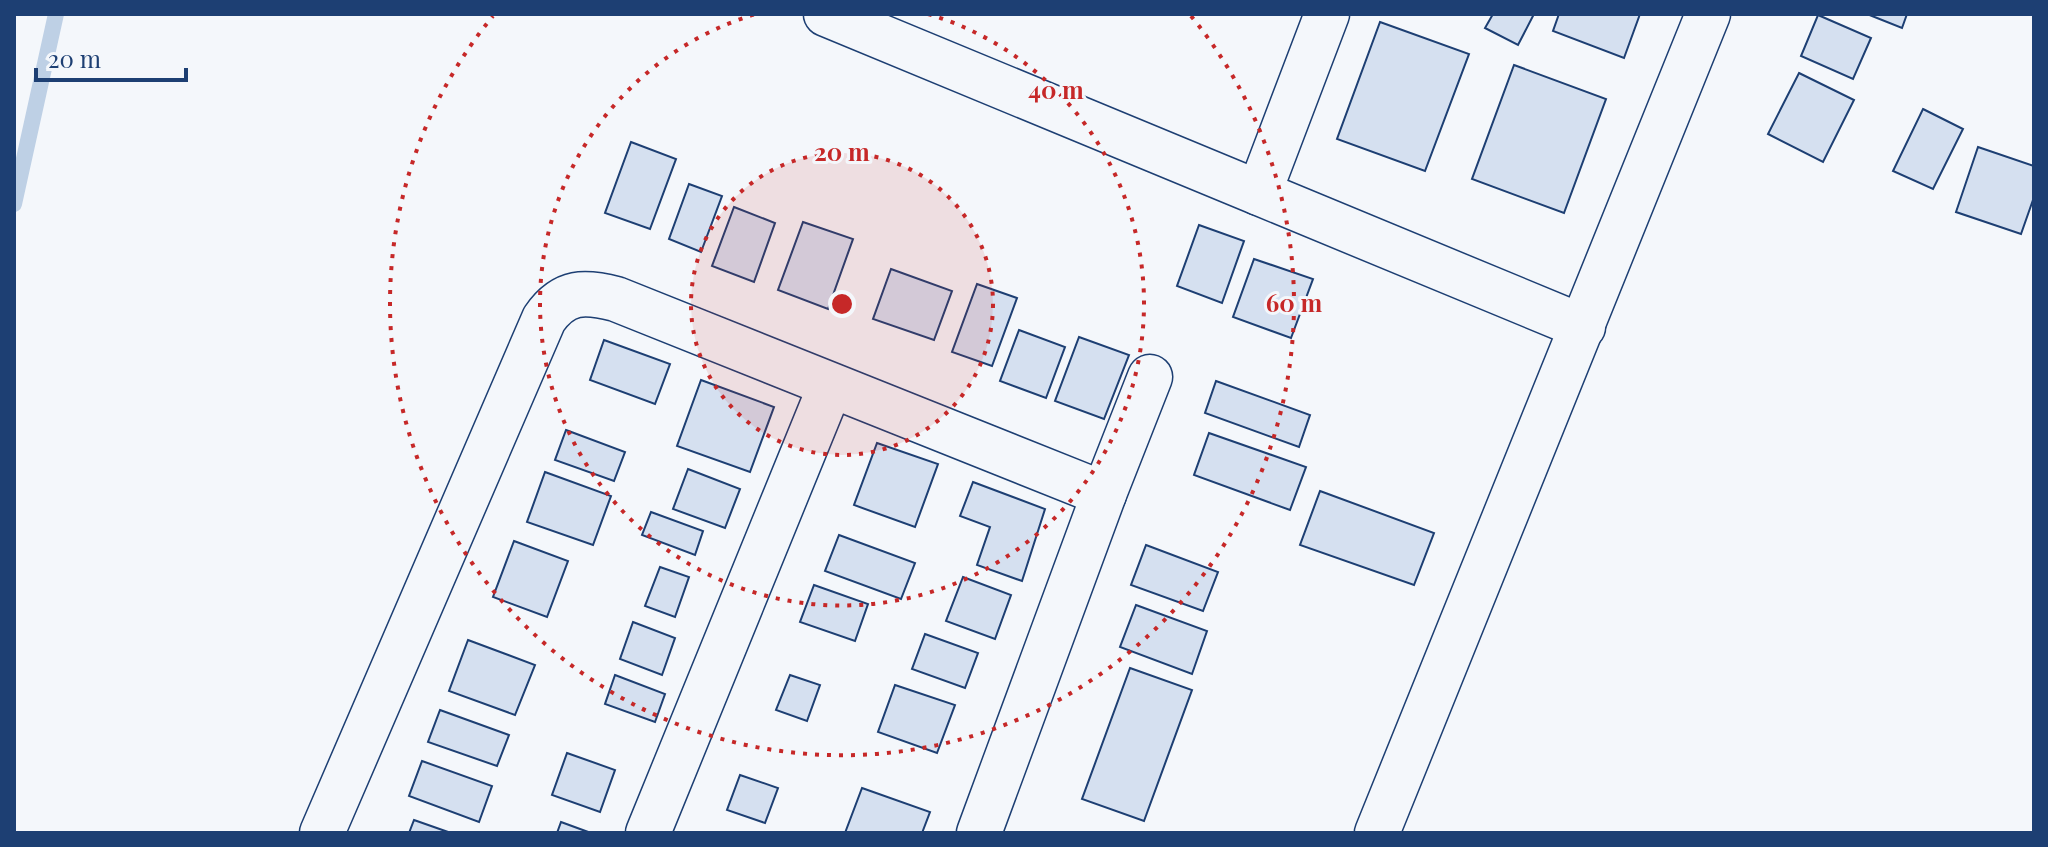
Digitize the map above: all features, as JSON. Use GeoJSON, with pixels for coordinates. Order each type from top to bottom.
{"type":"FeatureCollection","features":[{"type":"Feature","properties":{"kind":"street"},"geometry":{"type":"LineString","coordinates":[[826,14],[1583,327]]}},
{"type":"Feature","properties":{"kind":"street"},"geometry":{"type":"LineString","coordinates":[[1259,193],[1327,14]]}},
{"type":"Feature","properties":{"kind":"street"},"geometry":{"type":"LineString","coordinates":[[1377,833],[1708,14]]}},
{"type":"Feature","properties":{"kind":"street"},"geometry":{"type":"LineString","coordinates":[[322,833],[544,319],[554,304],[579,293],[616,299],[1104,494]]}},
{"type":"Feature","properties":{"kind":"street"},"geometry":{"type":"LineString","coordinates":[[989,830],[1104,494],[1150,377]]}},
{"type":"Feature","properties":{"kind":"street"},"geometry":{"type":"LineString","coordinates":[[648,833],[830,387]]}},
{"type":"Feature","properties":{"kind":"building"},"geometry":{"type":"Polygon","coordinates":[[[1493,14],[1534,14],[1518,45],[1485,28],[1493,14]]]}},
{"type":"Feature","properties":{"kind":"building"},"geometry":{"type":"Polygon","coordinates":[[[1559,14],[1640,14],[1624,58],[1553,31],[1559,14]]]}},
{"type":"Feature","properties":{"kind":"building"},"geometry":{"type":"Polygon","coordinates":[[[1867,14],[1907,14],[1902,28],[1867,14]]]}},
{"type":"Feature","properties":{"kind":"building"},"geometry":{"type":"Polygon","coordinates":[[[1818,15],[1871,38],[1853,79],[1801,56],[1818,15]]]}},
{"type":"Feature","properties":{"kind":"building"},"geometry":{"type":"Polygon","coordinates":[[[1380,22],[1469,54],[1425,171],[1337,139],[1380,22]]]}},
{"type":"Feature","properties":{"kind":"building"},"geometry":{"type":"Polygon","coordinates":[[[1514,65],[1606,99],[1564,213],[1472,179],[1514,65]]]}},
{"type":"Feature","properties":{"kind":"building"},"geometry":{"type":"Polygon","coordinates":[[[1799,73],[1854,100],[1823,162],[1768,134],[1799,73]]]}},
{"type":"Feature","properties":{"kind":"building"},"geometry":{"type":"Polygon","coordinates":[[[1923,109],[1963,129],[1933,189],[1893,171],[1923,109]]]}},
{"type":"Feature","properties":{"kind":"building"},"geometry":{"type":"Polygon","coordinates":[[[631,142],[676,159],[650,229],[605,213],[631,142]]]}},
{"type":"Feature","properties":{"kind":"building"},"geometry":{"type":"Polygon","coordinates":[[[1978,147],[2034,166],[2034,197],[2021,234],[1956,212],[1978,147]]]}},
{"type":"Feature","properties":{"kind":"building"},"geometry":{"type":"Polygon","coordinates":[[[689,184],[722,196],[701,252],[669,239],[689,184]]]}},
{"type":"Feature","properties":{"kind":"building"},"geometry":{"type":"Polygon","coordinates":[[[734,207],[775,223],[754,282],[712,266],[734,207]]]}},
{"type":"Feature","properties":{"kind":"building"},"geometry":{"type":"Polygon","coordinates":[[[803,222],[853,239],[828,309],[778,290],[803,222]]]}},
{"type":"Feature","properties":{"kind":"building"},"geometry":{"type":"Polygon","coordinates":[[[1199,225],[1244,241],[1222,303],[1177,286],[1199,225]]]}},
{"type":"Feature","properties":{"kind":"building"},"geometry":{"type":"Polygon","coordinates":[[[1254,259],[1313,279],[1291,338],[1233,317],[1254,259]]]}},
{"type":"Feature","properties":{"kind":"building"},"geometry":{"type":"Polygon","coordinates":[[[891,269],[952,291],[934,340],[873,319],[891,269]]]}},
{"type":"Feature","properties":{"kind":"building"},"geometry":{"type":"Polygon","coordinates":[[[977,284],[1017,298],[992,366],[952,352],[977,284]]]}},
{"type":"Feature","properties":{"kind":"building"},"geometry":{"type":"Polygon","coordinates":[[[1019,330],[1065,347],[1046,398],[1000,381],[1019,330]]]}},
{"type":"Feature","properties":{"kind":"building"},"geometry":{"type":"Polygon","coordinates":[[[1079,337],[1129,355],[1104,419],[1055,401],[1079,337]]]}},
{"type":"Feature","properties":{"kind":"building"},"geometry":{"type":"Polygon","coordinates":[[[604,340],[670,364],[655,404],[590,380],[604,340]]]}},
{"type":"Feature","properties":{"kind":"building"},"geometry":{"type":"Polygon","coordinates":[[[701,380],[774,407],[750,472],[677,446],[701,380]]]}},
{"type":"Feature","properties":{"kind":"building"},"geometry":{"type":"Polygon","coordinates":[[[1216,381],[1310,415],[1299,447],[1205,413],[1216,381]]]}},
{"type":"Feature","properties":{"kind":"building"},"geometry":{"type":"Polygon","coordinates":[[[566,430],[625,452],[614,481],[555,460],[566,430]]]}},
{"type":"Feature","properties":{"kind":"building"},"geometry":{"type":"Polygon","coordinates":[[[1209,433],[1306,467],[1290,510],[1194,475],[1209,433]]]}},
{"type":"Feature","properties":{"kind":"building"},"geometry":{"type":"Polygon","coordinates":[[[877,443],[938,464],[915,527],[854,505],[877,443]]]}},
{"type":"Feature","properties":{"kind":"building"},"geometry":{"type":"Polygon","coordinates":[[[688,469],[740,489],[725,528],[673,509],[688,469]]]}},
{"type":"Feature","properties":{"kind":"building"},"geometry":{"type":"Polygon","coordinates":[[[545,472],[611,496],[593,545],[527,522],[545,472]]]}},
{"type":"Feature","properties":{"kind":"building"},"geometry":{"type":"Polygon","coordinates":[[[973,482],[1045,509],[1022,581],[977,565],[990,527],[960,516],[973,482]]]}},
{"type":"Feature","properties":{"kind":"building"},"geometry":{"type":"Polygon","coordinates":[[[1320,491],[1434,533],[1414,585],[1300,545],[1320,491]]]}},
{"type":"Feature","properties":{"kind":"building"},"geometry":{"type":"Polygon","coordinates":[[[651,512],[703,531],[695,555],[642,535],[651,512]]]}},
{"type":"Feature","properties":{"kind":"building"},"geometry":{"type":"Polygon","coordinates":[[[839,535],[915,563],[901,599],[825,571],[839,535]]]}},
{"type":"Feature","properties":{"kind":"building"},"geometry":{"type":"Polygon","coordinates":[[[514,541],[568,561],[547,617],[493,597],[514,541]]]}},
{"type":"Feature","properties":{"kind":"building"},"geometry":{"type":"Polygon","coordinates":[[[1146,545],[1218,572],[1203,611],[1131,585],[1146,545]]]}},
{"type":"Feature","properties":{"kind":"building"},"geometry":{"type":"Polygon","coordinates":[[[660,567],[689,577],[675,617],[645,606],[660,567]]]}},
{"type":"Feature","properties":{"kind":"building"},"geometry":{"type":"Polygon","coordinates":[[[963,577],[1011,595],[995,639],[946,621],[963,577]]]}},
{"type":"Feature","properties":{"kind":"building"},"geometry":{"type":"Polygon","coordinates":[[[814,585],[868,604],[855,641],[800,622],[814,585]]]}},
{"type":"Feature","properties":{"kind":"building"},"geometry":{"type":"Polygon","coordinates":[[[1136,605],[1207,631],[1192,674],[1120,647],[1136,605]]]}},
{"type":"Feature","properties":{"kind":"building"},"geometry":{"type":"Polygon","coordinates":[[[633,622],[675,638],[662,675],[620,659],[633,622]]]}},
{"type":"Feature","properties":{"kind":"building"},"geometry":{"type":"Polygon","coordinates":[[[925,634],[978,653],[965,688],[912,669],[925,634]]]}},
{"type":"Feature","properties":{"kind":"building"},"geometry":{"type":"Polygon","coordinates":[[[468,640],[535,665],[515,715],[449,691],[468,640]]]}},
{"type":"Feature","properties":{"kind":"building"},"geometry":{"type":"Polygon","coordinates":[[[1130,668],[1192,690],[1144,821],[1082,799],[1130,668]]]}},
{"type":"Feature","properties":{"kind":"building"},"geometry":{"type":"Polygon","coordinates":[[[615,675],[665,694],[655,722],[605,704],[615,675]]]}},
{"type":"Feature","properties":{"kind":"building"},"geometry":{"type":"Polygon","coordinates":[[[790,675],[820,685],[807,721],[776,710],[790,675]]]}},
{"type":"Feature","properties":{"kind":"building"},"geometry":{"type":"Polygon","coordinates":[[[895,685],[955,705],[937,753],[878,732],[895,685]]]}},
{"type":"Feature","properties":{"kind":"building"},"geometry":{"type":"Polygon","coordinates":[[[440,710],[509,735],[497,766],[428,742],[440,710]]]}},
{"type":"Feature","properties":{"kind":"building"},"geometry":{"type":"Polygon","coordinates":[[[567,753],[615,770],[600,812],[552,795],[567,753]]]}},
{"type":"Feature","properties":{"kind":"building"},"geometry":{"type":"Polygon","coordinates":[[[422,761],[492,786],[479,822],[409,796],[422,761]]]}},
{"type":"Feature","properties":{"kind":"building"},"geometry":{"type":"Polygon","coordinates":[[[740,775],[778,788],[765,823],[727,810],[740,775]]]}},
{"type":"Feature","properties":{"kind":"building"},"geometry":{"type":"Polygon","coordinates":[[[862,788],[930,812],[922,833],[845,833],[862,788]]]}},
{"type":"Feature","properties":{"kind":"building"},"geometry":{"type":"Polygon","coordinates":[[[414,820],[451,833],[409,833],[414,820]]]}},
{"type":"Feature","properties":{"kind":"building"},"geometry":{"type":"Polygon","coordinates":[[[561,822],[591,833],[557,833],[561,822]]]}},
{"type":"Feature","properties":{"kind":"waterway"},"geometry":{"type":"LineString","coordinates":[[14,204],[56,14]]}}]}
